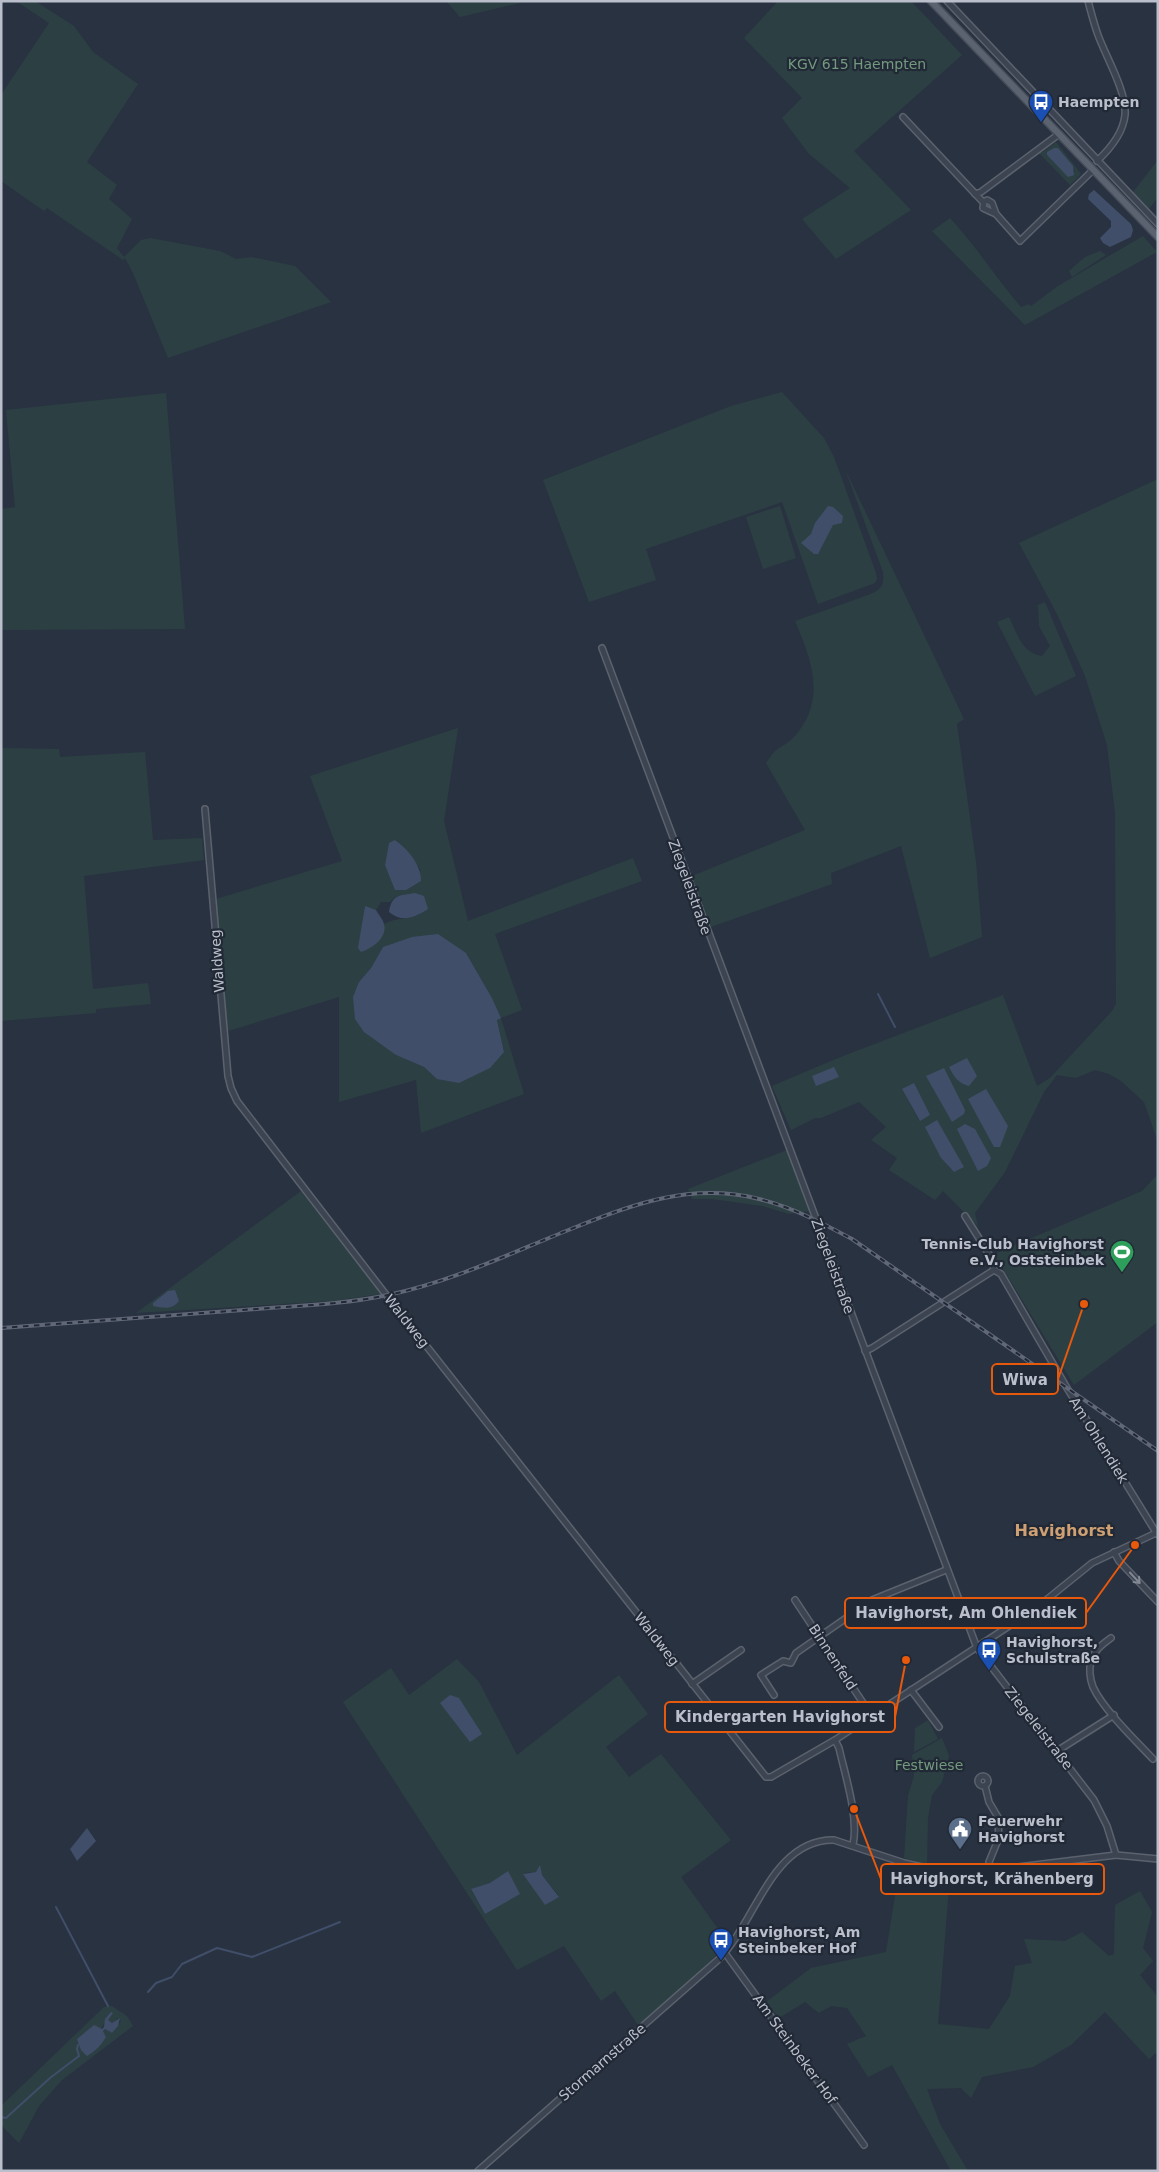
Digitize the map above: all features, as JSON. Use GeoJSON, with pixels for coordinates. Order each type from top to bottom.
{"type":"FeatureCollection","features":[{"type":"Feature","properties":{"kind":"main road"},"geometry":{"type":"LineString","coordinates":[[931,1],[1158,237]]}},
{"type":"Feature","properties":{"kind":"street"},"geometry":{"type":"LineString","coordinates":[[947,1],[1158,224]]}},
{"type":"Feature","properties":{"kind":"street"},"geometry":{"type":"LineString","coordinates":[[1088,1],[1098,34],[1120,88],[1125,112],[1122,127],[1114,142],[1097,161]]}},
{"type":"Feature","properties":{"kind":"street"},"geometry":{"type":"LineString","coordinates":[[903,117],[983,202],[983,208],[996,214]]}},
{"type":"Feature","properties":{"kind":"street"},"geometry":{"type":"LineString","coordinates":[[975,194],[981,192],[1059,134]]}},
{"type":"Feature","properties":{"kind":"street"},"geometry":{"type":"LineString","coordinates":[[983,202],[990,201],[996,214],[1020,240],[1093,170]]}},
{"type":"Feature","properties":{"kind":"street","name":"Ziegeleistraße"},"geometry":{"type":"LineString","coordinates":[[602,648],[946,1570],[977,1648],[1094,1800],[1107,1826],[1116,1855]]}},
{"type":"Feature","properties":{"kind":"street","name":"Waldweg"},"geometry":{"type":"LineString","coordinates":[[205,809],[228,1076],[237,1101],[760,1772],[766,1777],[770,1777],[835,1740]]}},
{"type":"Feature","properties":{"kind":"street","name":"Am Ohlendiek"},"geometry":{"type":"LineString","coordinates":[[965,1216],[992,1259],[994,1270],[1001,1274],[1067,1388],[1157,1534]]}},
{"type":"Feature","properties":{"kind":"street"},"geometry":{"type":"LineString","coordinates":[[865,1350],[872,1348],[994,1270]]}},
{"type":"Feature","properties":{"kind":"street"},"geometry":{"type":"LineString","coordinates":[[853,1845],[854,1832],[851,1810],[839,1748],[835,1740],[1035,1609],[1092,1563],[1157,1534]]}},
{"type":"Feature","properties":{"kind":"street"},"geometry":{"type":"LineString","coordinates":[[1114,1552],[1119,1561],[1158,1602]]}},
{"type":"Feature","properties":{"kind":"street"},"geometry":{"type":"LineString","coordinates":[[774,1695],[760,1675],[783,1661],[791,1663],[796,1653],[872,1600],[946,1570]]}},
{"type":"Feature","properties":{"kind":"street","name":"Binnenfeld"},"geometry":{"type":"LineString","coordinates":[[795,1600],[871,1715]]}},
{"type":"Feature","properties":{"kind":"street"},"geometry":{"type":"LineString","coordinates":[[1111,1638],[1091,1659],[1090,1674],[1094,1688],[1114,1715],[1153,1760]]}},
{"type":"Feature","properties":{"kind":"street"},"geometry":{"type":"LineString","coordinates":[[692,1684],[741,1650]]}},
{"type":"Feature","properties":{"kind":"street"},"geometry":{"type":"LineString","coordinates":[[910,1690],[939,1727]]}},
{"type":"Feature","properties":{"kind":"street"},"geometry":{"type":"LineString","coordinates":[[1057,1751],[1114,1715]]}},
{"type":"Feature","properties":{"kind":"street"},"geometry":{"type":"LineString","coordinates":[[985,1786],[989,1802],[999,1819],[998,1840],[989,1862],[989,1870]]}},
{"type":"Feature","properties":{"kind":"street","name":"Stormarnstraße"},"geometry":{"type":"LineString","coordinates":[[478,2171],[725,1953],[741,1932],[774,1874],[789,1857],[803,1848],[824,1840],[834,1840],[924,1868],[959,1872],[1116,1855],[1158,1859]]}},
{"type":"Feature","properties":{"kind":"street","name":"Am Steinbeker Hof"},"geometry":{"type":"LineString","coordinates":[[725,1953],[864,2145]]}},
{"type":"Feature","properties":{"kind":"green space"},"geometry":{"type":"Polygon","coordinates":[[[16,1],[35,1],[74,26],[93,52],[138,84],[87,162],[117,185],[109,199],[132,219],[117,248],[124,257],[141,240],[150,238],[220,251],[236,259],[251,257],[295,266],[331,302],[168,358],[125,258],[123,260],[47,208],[44,211],[1,181],[1,95],[49,23],[16,1]]]}},
{"type":"Feature","properties":{"kind":"green space"},"geometry":{"type":"Polygon","coordinates":[[[446,1],[528,1],[460,17],[446,1]]]}},
{"type":"Feature","properties":{"kind":"green space","name":"KGV 615 Haempten"},"geometry":{"type":"Polygon","coordinates":[[[778,1],[911,1],[962,55],[854,151],[911,210],[836,259],[802,219],[850,188],[809,154],[782,118],[802,98],[744,38],[778,1]]]}},
{"type":"Feature","properties":{"kind":"green space"},"geometry":{"type":"Polygon","coordinates":[[[1056,142],[1081,174],[1070,185],[1038,152],[1043,152],[1056,142]],[[1062,153],[1047,155],[1069,177],[1075,171],[1062,153]]]}},
{"type":"Feature","properties":{"kind":"green space"},"geometry":{"type":"Polygon","coordinates":[[[1158,160],[1158,197],[1149,209],[1133,192],[1158,160]]]}},
{"type":"Feature","properties":{"kind":"green space"},"geometry":{"type":"Polygon","coordinates":[[[950,218],[1021,307],[1029,304],[1031,306],[1058,286],[1143,236],[1157,252],[1025,325],[932,231],[950,218]]]}},
{"type":"Feature","properties":{"kind":"green space"},"geometry":{"type":"Polygon","coordinates":[[[1100,251],[1106,255],[1072,277],[1069,271],[1085,257],[1100,251]]]}},
{"type":"Feature","properties":{"kind":"green space"},"geometry":{"type":"Polygon","coordinates":[[[782,392],[824,438],[834,457],[876,573],[877,579],[875,583],[818,604],[782,502],[646,549],[656,580],[589,602],[543,480],[731,406],[782,392]]]}},
{"type":"Feature","properties":{"kind":"green space"},"geometry":{"type":"Polygon","coordinates":[[[166,393],[185,629],[1,630],[1,509],[15,507],[6,410],[166,393]]]}},
{"type":"Feature","properties":{"kind":"green space"},"geometry":{"type":"Polygon","coordinates":[[[845,469],[964,719],[957,724],[976,862],[982,937],[930,958],[901,846],[831,873],[832,884],[711,927],[692,876],[805,830],[766,763],[775,751],[794,737],[804,723],[813,695],[811,665],[795,621],[871,594],[880,588],[883,580],[883,572],[845,469]]]}},
{"type":"Feature","properties":{"kind":"green space"},"geometry":{"type":"Polygon","coordinates":[[[1158,479],[1158,1142],[1144,1102],[1121,1081],[1109,1074],[1095,1070],[1076,1078],[1057,1075],[1044,1092],[1005,1172],[975,1213],[978,1226],[943,1191],[935,1200],[889,1170],[897,1158],[871,1140],[886,1127],[859,1102],[821,1118],[815,1118],[791,1130],[772,1086],[838,1058],[1003,995],[1037,1086],[1050,1078],[1112,1011],[1116,1004],[1115,813],[1107,745],[1085,676],[1057,614],[1019,543],[1158,479]],[[902,1089],[919,1120],[930,1115],[902,1089]],[[937,1121],[941,1158],[954,1172],[963,1167],[937,1121]]]}},
{"type":"Feature","properties":{"kind":"green space"},"geometry":{"type":"Polygon","coordinates":[[[780,506],[796,558],[763,569],[746,517],[780,506]]]}},
{"type":"Feature","properties":{"kind":"green space"},"geometry":{"type":"Polygon","coordinates":[[[1045,602],[1076,676],[1035,696],[997,622],[1009,617],[1025,647],[1035,654],[1042,656],[1050,646],[1039,626],[1038,605],[1045,602]]]}},
{"type":"Feature","properties":{"kind":"green space"},"geometry":{"type":"Polygon","coordinates":[[[458,728],[444,821],[468,921],[633,858],[642,881],[495,934],[522,1010],[501,1018],[524,1094],[421,1133],[416,1080],[339,1102],[339,997],[225,1032],[216,899],[342,861],[310,776],[458,728]],[[396,840],[389,844],[385,865],[421,871],[413,858],[396,840]],[[395,897],[390,902],[381,902],[376,910],[364,907],[384,932],[384,924],[419,915],[395,897]],[[383,947],[371,968],[359,982],[396,1055],[424,1067],[437,1079],[504,1052],[497,1019],[501,1018],[492,998],[466,953],[383,947]]]}},
{"type":"Feature","properties":{"kind":"green space"},"geometry":{"type":"Polygon","coordinates":[[[1,748],[59,749],[60,757],[145,752],[153,840],[202,838],[204,860],[84,876],[93,989],[148,983],[151,1004],[96,1009],[96,1013],[1,1021],[1,748]]]}},
{"type":"Feature","properties":{"kind":"green space"},"geometry":{"type":"Polygon","coordinates":[[[787,1150],[810,1211],[789,1214],[762,1206],[712,1199],[692,1199],[688,1189],[787,1150]]]}},
{"type":"Feature","properties":{"kind":"green space"},"geometry":{"type":"Polygon","coordinates":[[[1158,1174],[1158,1322],[1074,1385],[994,1254],[1142,1191],[1158,1174]]]}},
{"type":"Feature","properties":{"kind":"green space"},"geometry":{"type":"Polygon","coordinates":[[[301,1191],[381,1294],[332,1301],[136,1313],[301,1191]]]}},
{"type":"Feature","properties":{"kind":"green space"},"geometry":{"type":"Polygon","coordinates":[[[457,1659],[479,1682],[517,1755],[619,1675],[648,1714],[606,1747],[629,1777],[661,1754],[731,1840],[681,1877],[728,1943],[690,1981],[638,2025],[615,1991],[601,2001],[564,1946],[517,1970],[343,1702],[391,1668],[409,1695],[457,1659]],[[536,1872],[524,1873],[559,1896],[542,1875],[536,1872]],[[490,1883],[471,1890],[485,1914],[490,1883]]]}},
{"type":"Feature","properties":{"kind":"green space"},"geometry":{"type":"Polygon","coordinates":[[[928,1720],[938,1739],[914,1752],[915,1728],[928,1720]]]}},
{"type":"Feature","properties":{"kind":"green space","name":"Festwiese"},"geometry":{"type":"Polygon","coordinates":[[[942,1738],[949,1756],[942,1782],[932,1795],[928,1818],[927,1864],[904,1858],[908,1796],[914,1776],[912,1755],[942,1738]]]}},
{"type":"Feature","properties":{"kind":"green space"},"geometry":{"type":"Polygon","coordinates":[[[900,1865],[924,1872],[950,1875],[938,2024],[989,2029],[1010,1996],[1015,1966],[1032,1963],[1024,1939],[1065,1941],[1082,1932],[1109,1956],[1114,1954],[1115,1905],[1140,1891],[1152,1912],[1143,1948],[1153,1961],[1140,1975],[1158,1997],[1158,2051],[1149,2059],[1105,2012],[1071,2045],[1033,2067],[982,2077],[971,2098],[961,2088],[927,2089],[940,2124],[968,2171],[951,2171],[892,2065],[868,2077],[847,2044],[866,2036],[847,2008],[831,2006],[819,2013],[805,2002],[779,2018],[766,2002],[811,1968],[886,1952],[900,1865]]]}},
{"type":"Feature","properties":{"kind":"green space"},"geometry":{"type":"Polygon","coordinates":[[[112,2006],[127,2016],[133,2026],[62,2080],[39,2106],[19,2143],[1,2125],[1,2106],[104,2007],[112,2006]],[[111,2012],[101,2029],[94,2052],[106,2037],[103,2031],[105,2029],[112,2033],[121,2021],[118,2018],[114,2023],[108,2020],[111,2012]]]}},
{"type":"Feature","properties":{"kind":"water"},"geometry":{"type":"Polygon","coordinates":[[[1058,148],[1073,166],[1074,175],[1068,177],[1047,155],[1047,152],[1058,148]]]}},
{"type":"Feature","properties":{"kind":"water"},"geometry":{"type":"Polygon","coordinates":[[[1094,190],[1131,224],[1133,230],[1131,237],[1110,247],[1103,243],[1100,238],[1111,227],[1111,221],[1088,199],[1089,194],[1094,190]]]}},
{"type":"Feature","properties":{"kind":"water"},"geometry":{"type":"Polygon","coordinates":[[[828,506],[833,507],[843,516],[842,523],[833,525],[818,554],[814,554],[801,543],[811,534],[815,523],[828,506]]]}},
{"type":"Feature","properties":{"kind":"water"},"geometry":{"type":"Polygon","coordinates":[[[395,840],[405,848],[419,869],[421,881],[406,890],[395,890],[385,865],[389,843],[395,840]]]}},
{"type":"Feature","properties":{"kind":"water"},"geometry":{"type":"Polygon","coordinates":[[[415,893],[424,896],[428,909],[408,918],[399,917],[389,912],[394,899],[415,893]]]}},
{"type":"Feature","properties":{"kind":"water"},"geometry":{"type":"Polygon","coordinates":[[[365,906],[376,910],[385,929],[378,942],[361,952],[358,948],[365,906]]]}},
{"type":"Feature","properties":{"kind":"water"},"geometry":{"type":"Polygon","coordinates":[[[438,934],[466,953],[492,998],[501,1018],[497,1020],[504,1052],[490,1068],[459,1083],[437,1079],[424,1067],[396,1055],[364,1032],[355,1019],[353,997],[359,982],[371,968],[383,947],[412,937],[438,934]]]}},
{"type":"Feature","properties":{"kind":"water"},"geometry":{"type":"Polygon","coordinates":[[[967,1058],[977,1076],[969,1086],[957,1079],[949,1067],[967,1058]]]}},
{"type":"Feature","properties":{"kind":"water"},"geometry":{"type":"Polygon","coordinates":[[[834,1067],[839,1077],[816,1086],[812,1076],[834,1067]]]}},
{"type":"Feature","properties":{"kind":"water"},"geometry":{"type":"Polygon","coordinates":[[[944,1068],[965,1110],[964,1114],[952,1122],[926,1076],[944,1068]]]}},
{"type":"Feature","properties":{"kind":"water"},"geometry":{"type":"Polygon","coordinates":[[[914,1083],[930,1115],[920,1121],[902,1089],[914,1083]]]}},
{"type":"Feature","properties":{"kind":"water"},"geometry":{"type":"Polygon","coordinates":[[[986,1089],[1008,1126],[1000,1147],[994,1147],[968,1099],[986,1089]]]}},
{"type":"Feature","properties":{"kind":"water"},"geometry":{"type":"Polygon","coordinates":[[[937,1120],[964,1167],[954,1172],[941,1158],[925,1127],[937,1120]]]}},
{"type":"Feature","properties":{"kind":"water"},"geometry":{"type":"Polygon","coordinates":[[[965,1124],[975,1129],[991,1158],[987,1166],[978,1171],[957,1129],[965,1124]]]}},
{"type":"Feature","properties":{"kind":"water"},"geometry":{"type":"Polygon","coordinates":[[[175,1290],[179,1301],[174,1306],[168,1308],[153,1306],[153,1303],[168,1291],[175,1290]]]}},
{"type":"Feature","properties":{"kind":"water"},"geometry":{"type":"Polygon","coordinates":[[[450,1695],[459,1698],[482,1734],[470,1742],[440,1703],[450,1695]]]}},
{"type":"Feature","properties":{"kind":"water"},"geometry":{"type":"Polygon","coordinates":[[[87,1828],[96,1841],[77,1861],[70,1849],[87,1828]]]}},
{"type":"Feature","properties":{"kind":"water"},"geometry":{"type":"Polygon","coordinates":[[[540,1865],[542,1875],[559,1897],[545,1905],[523,1874],[536,1872],[540,1865]]]}},
{"type":"Feature","properties":{"kind":"water"},"geometry":{"type":"Polygon","coordinates":[[[508,1871],[520,1894],[485,1914],[471,1889],[490,1883],[508,1871]]]}},
{"type":"Feature","properties":{"kind":"water"},"geometry":{"type":"Polygon","coordinates":[[[111,2012],[113,2013],[108,2020],[112,2023],[120,2018],[118,2026],[112,2033],[105,2029],[103,2031],[106,2037],[104,2040],[96,2050],[87,2056],[81,2050],[77,2039],[94,2025],[102,2029],[105,2019],[111,2012]]]}},
{"type":"Feature","properties":{"kind":"waterway"},"geometry":{"type":"LineString","coordinates":[[878,994],[895,1027]]}},
{"type":"Feature","properties":{"kind":"waterway"},"geometry":{"type":"LineString","coordinates":[[56,1907],[108,2006]]}},
{"type":"Feature","properties":{"kind":"waterway"},"geometry":{"type":"LineString","coordinates":[[148,1992],[156,1983],[172,1977],[182,1964],[217,1948],[252,1957],[340,1922]]}},
{"type":"Feature","properties":{"kind":"waterway"},"geometry":{"type":"LineString","coordinates":[[1,2117],[6,2118],[50,2078],[79,2056],[78,2045]]}},
{"type":"Feature","properties":{"kind":"railway"},"geometry":{"type":"LineString","coordinates":[[1,1328],[316,1305],[388,1295],[458,1275],[617,1211],[640,1204],[686,1194],[734,1194],[783,1206],[818,1221],[852,1239],[1158,1451]]}},
{"type":"Feature","properties":{"kind":"place","name":"Haempten"},"geometry":{"type":"Point","coordinates":[1041,123]}},
{"type":"Feature","properties":{"kind":"place","name":"Tennis-Club Havighorst e.V., Oststeinbek"},"geometry":{"type":"Point","coordinates":[1122,1273]}},
{"type":"Feature","properties":{"kind":"place","name":"Wiwa"},"geometry":{"type":"Point","coordinates":[1084,1304]}},
{"type":"Feature","properties":{"kind":"place","name":"Havighorst, Am Ohlendiek"},"geometry":{"type":"Point","coordinates":[1135,1545]}},
{"type":"Feature","properties":{"kind":"place","name":"Kindergarten Havighorst"},"geometry":{"type":"Point","coordinates":[906,1660]}},
{"type":"Feature","properties":{"kind":"place","name":"Havighorst, Schulstraße"},"geometry":{"type":"Point","coordinates":[989,1671]}},
{"type":"Feature","properties":{"kind":"place","name":"Havighorst, Krähenberg"},"geometry":{"type":"Point","coordinates":[854,1809]}},
{"type":"Feature","properties":{"kind":"place","name":"Feuerwehr Havighorst"},"geometry":{"type":"Point","coordinates":[960,1850]}},
{"type":"Feature","properties":{"kind":"place","name":"Havighorst, Am Steinbeker Hof"},"geometry":{"type":"Point","coordinates":[721,1961]}},
{"type":"Feature","properties":{"kind":"district","name":"Havighorst"},"geometry":{"type":"Point","coordinates":[1064,1530]}}]}
